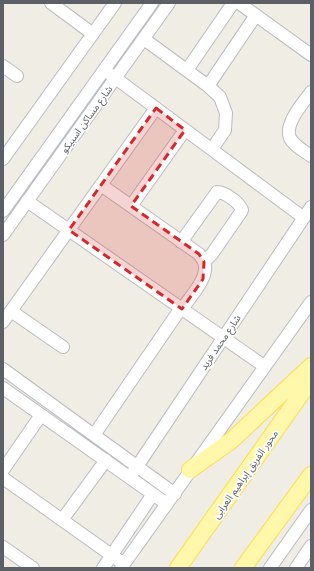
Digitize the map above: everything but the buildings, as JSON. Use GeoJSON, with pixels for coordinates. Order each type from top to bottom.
{"type":"FeatureCollection","features":[{"type":"Feature","properties":{"kind":"main road"},"geometry":{"type":"LineString","coordinates":[[190,470],[232,440],[311,366]]}},
{"type":"Feature","properties":{"kind":"main road","name":"محور الفريق إبراهيم العرابى"},"geometry":{"type":"LineString","coordinates":[[178,568],[311,380]]}},
{"type":"Feature","properties":{"kind":"main road"},"geometry":{"type":"LineString","coordinates":[[243,568],[311,475]]}},
{"type":"Feature","properties":{"kind":"street"},"geometry":{"type":"LineString","coordinates":[[51,3],[93,34]]}},
{"type":"Feature","properties":{"kind":"street"},"geometry":{"type":"LineString","coordinates":[[3,159],[115,3]]}},
{"type":"Feature","properties":{"kind":"street","name":"شارع مساكن اسبيكو"},"geometry":{"type":"LineString","coordinates":[[3,211],[152,3]]}},
{"type":"Feature","properties":{"kind":"street","name":"شارع مساكن اسبيكو"},"geometry":{"type":"LineString","coordinates":[[3,235],[169,3]]}},
{"type":"Feature","properties":{"kind":"street"},"geometry":{"type":"LineString","coordinates":[[186,70],[233,3]]}},
{"type":"Feature","properties":{"kind":"street"},"geometry":{"type":"LineString","coordinates":[[239,3],[311,55]]}},
{"type":"Feature","properties":{"kind":"street"},"geometry":{"type":"LineString","coordinates":[[208,86],[256,15]]}},
{"type":"Feature","properties":{"kind":"street"},"geometry":{"type":"LineString","coordinates":[[144,39],[208,86],[220,98],[226,113],[225,130],[212,149]]}},
{"type":"Feature","properties":{"kind":"street"},"geometry":{"type":"LineString","coordinates":[[3,66],[17,76]]}},
{"type":"Feature","properties":{"kind":"street"},"geometry":{"type":"LineString","coordinates":[[104,70],[304,218]]}},
{"type":"Feature","properties":{"kind":"street"},"geometry":{"type":"LineString","coordinates":[[311,92],[291,122],[288,130],[290,139],[311,156]]}},
{"type":"Feature","properties":{"kind":"street"},"geometry":{"type":"LineString","coordinates":[[3,322],[156,108]]}},
{"type":"Feature","properties":{"kind":"street"},"geometry":{"type":"LineString","coordinates":[[131,206],[185,130]]}},
{"type":"Feature","properties":{"kind":"street"},"geometry":{"type":"LineString","coordinates":[[94,435],[181,308],[203,280],[206,271],[204,262],[199,254],[101,185]]}},
{"type":"Feature","properties":{"kind":"street"},"geometry":{"type":"LineString","coordinates":[[181,242],[217,192],[223,193],[240,205],[242,210],[241,212],[212,254],[204,262]]}},
{"type":"Feature","properties":{"kind":"street"},"geometry":{"type":"LineString","coordinates":[[28,201],[264,366]]}},
{"type":"Feature","properties":{"kind":"street","name":"شارع محمد فريد"},"geometry":{"type":"LineString","coordinates":[[130,477],[311,207]]}},
{"type":"Feature","properties":{"kind":"street"},"geometry":{"type":"LineString","coordinates":[[3,478],[112,556],[122,566],[311,302]]}},
{"type":"Feature","properties":{"kind":"street"},"geometry":{"type":"LineString","coordinates":[[11,311],[63,347]]}},
{"type":"Feature","properties":{"kind":"street"},"geometry":{"type":"LineString","coordinates":[[3,369],[175,494]]}},
{"type":"Feature","properties":{"kind":"street"},"geometry":{"type":"LineString","coordinates":[[3,388],[167,504]]}},
{"type":"Feature","properties":{"kind":"street"},"geometry":{"type":"LineString","coordinates":[[3,470],[41,415]]}},
{"type":"Feature","properties":{"kind":"street"},"geometry":{"type":"LineString","coordinates":[[62,520],[106,460]]}},
{"type":"Feature","properties":{"kind":"street"},"geometry":{"type":"LineString","coordinates":[[103,568],[153,494]]}},
{"type":"Feature","properties":{"kind":"street"},"geometry":{"type":"LineString","coordinates":[[270,568],[311,510]]}},
{"type":"Feature","properties":{"kind":"street"},"geometry":{"type":"LineString","coordinates":[[296,568],[311,546]]}},
{"type":"Feature","properties":{"kind":"street"},"geometry":{"type":"LineString","coordinates":[[3,547],[33,568]]}},
{"type":"Feature","properties":{"kind":"highlighted area"},"geometry":{"type":"Polygon","coordinates":[[[156,108],[185,130],[131,206],[199,254],[204,262],[203,279],[182,309],[69,230],[156,108]]]}}]}
